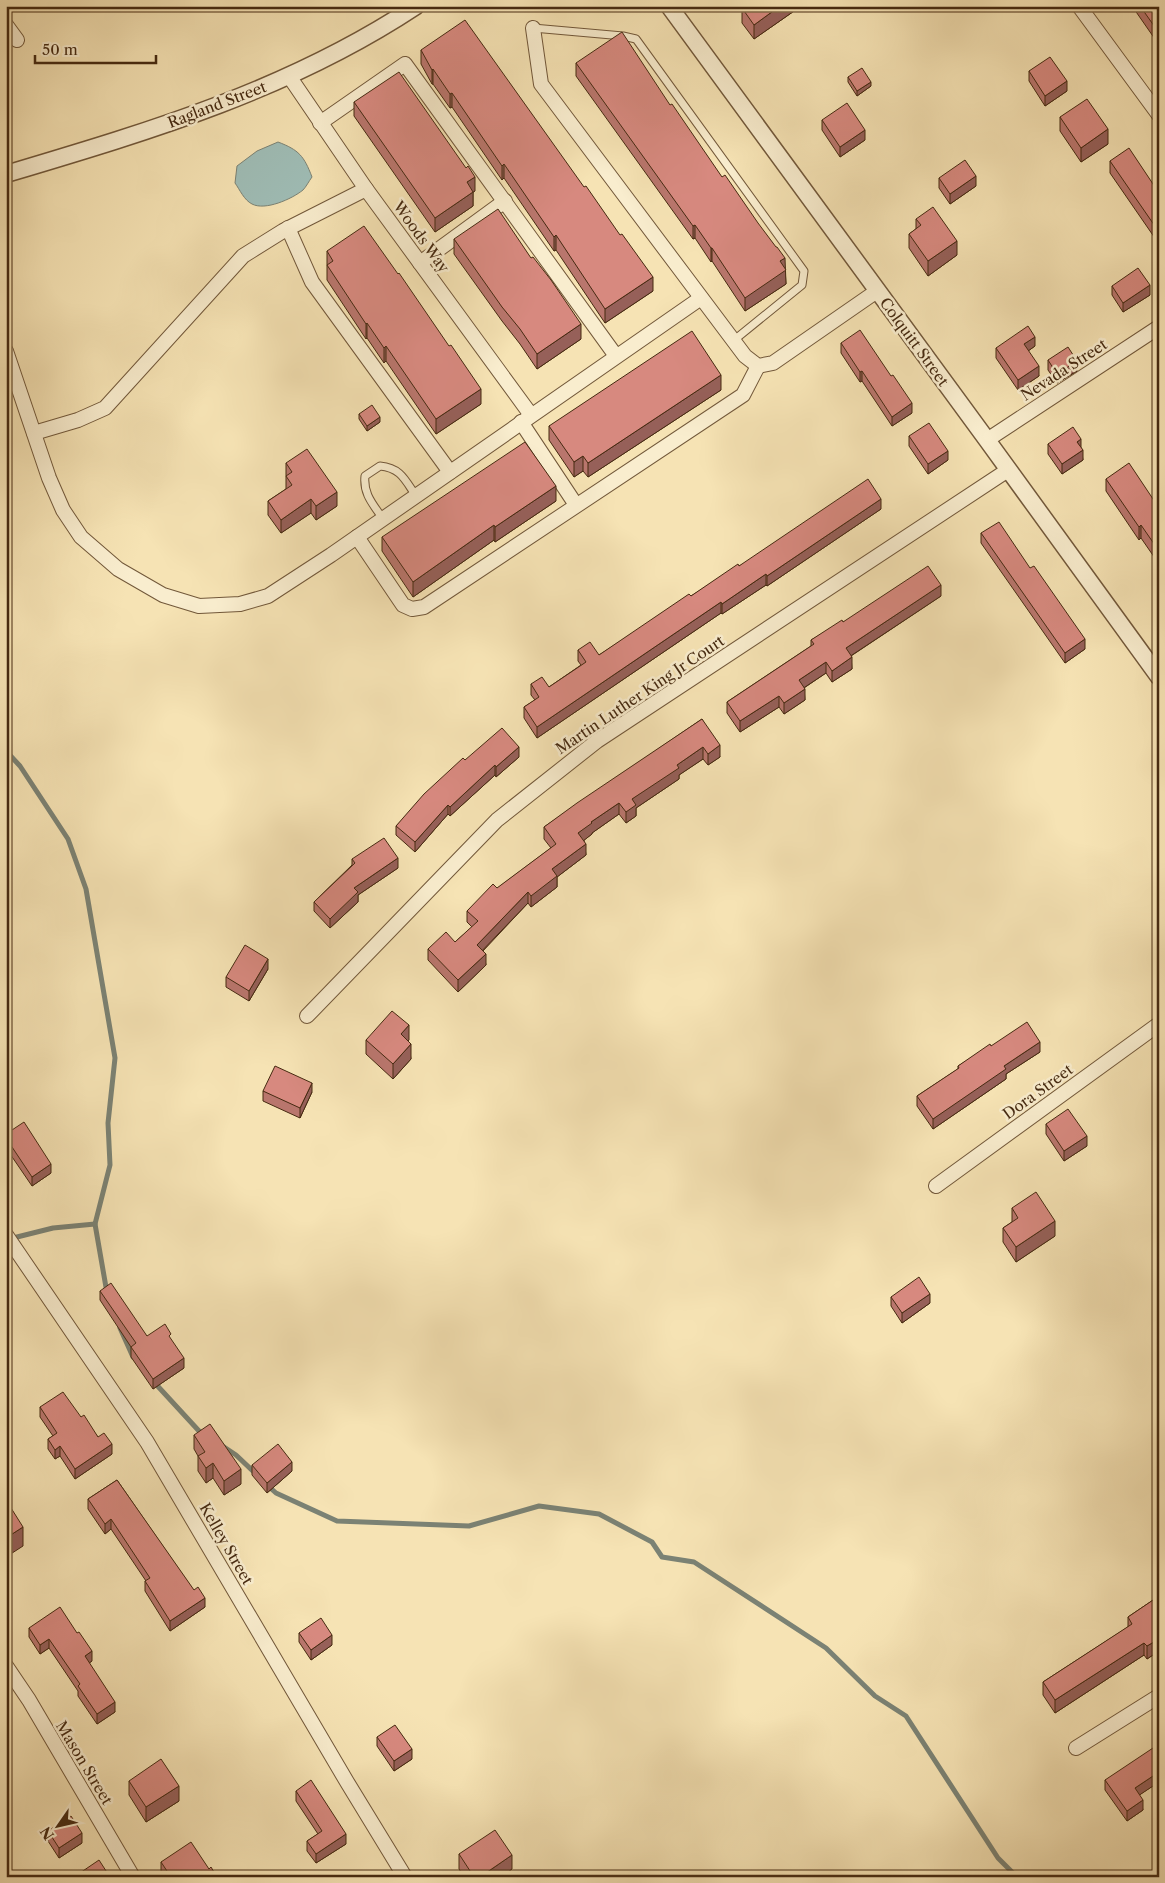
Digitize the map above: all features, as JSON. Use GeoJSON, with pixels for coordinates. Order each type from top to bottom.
{"type":"FeatureCollection","features":[{"type":"Feature","properties":{"kind":"street","name":"Ragland Street"},"geometry":{"type":"LineString","coordinates":[[6,174],[199,114],[289,76],[370,34],[416,6]]}},
{"type":"Feature","properties":{"kind":"street","name":"Colquitt Street"},"geometry":{"type":"LineString","coordinates":[[669,6],[1159,677]]}},
{"type":"Feature","properties":{"kind":"street"},"geometry":{"type":"LineString","coordinates":[[1079,6],[1159,115]]}},
{"type":"Feature","properties":{"kind":"street"},"geometry":{"type":"LineString","coordinates":[[6,25],[17,40]]}},
{"type":"Feature","properties":{"kind":"street"},"geometry":{"type":"LineString","coordinates":[[534,28],[541,84],[732,341],[745,356],[758,366],[773,363],[877,291]]}},
{"type":"Feature","properties":{"kind":"street"},"geometry":{"type":"LineString","coordinates":[[320,123],[405,64],[616,356]]}},
{"type":"Feature","properties":{"kind":"street","name":"Woods Way"},"geometry":{"type":"LineString","coordinates":[[289,76],[526,419],[576,505]]}},
{"type":"Feature","properties":{"kind":"street"},"geometry":{"type":"LineString","coordinates":[[34,433],[78,420],[105,408],[243,256],[288,228],[366,189]]}},
{"type":"Feature","properties":{"kind":"street"},"geometry":{"type":"LineString","coordinates":[[420,263],[505,201]]}},
{"type":"Feature","properties":{"kind":"street"},"geometry":{"type":"LineString","coordinates":[[288,228],[312,282],[450,472]]}},
{"type":"Feature","properties":{"kind":"street"},"geometry":{"type":"LineString","coordinates":[[6,351],[49,478],[63,510],[81,537],[118,569],[163,595],[199,606],[240,604],[268,596],[357,537],[701,298]]}},
{"type":"Feature","properties":{"kind":"street","name":"Nevada Street"},"geometry":{"type":"LineString","coordinates":[[987,440],[1159,327]]}},
{"type":"Feature","properties":{"kind":"street"},"geometry":{"type":"LineString","coordinates":[[357,537],[403,605],[412,609],[424,607],[742,394],[758,366]]}},
{"type":"Feature","properties":{"kind":"street","name":"Martin Luther King Jr Court"},"geometry":{"type":"LineString","coordinates":[[307,1016],[497,820],[597,741],[1008,470]]}},
{"type":"Feature","properties":{"kind":"street","name":"Dora Street"},"geometry":{"type":"LineString","coordinates":[[936,1186],[1159,1024]]}},
{"type":"Feature","properties":{"kind":"street","name":"Kelley Street"},"geometry":{"type":"LineString","coordinates":[[6,1235],[146,1442],[405,1877]]}},
{"type":"Feature","properties":{"kind":"street","name":"Mason Street"},"geometry":{"type":"LineString","coordinates":[[6,1666],[29,1700],[133,1877]]}},
{"type":"Feature","properties":{"kind":"street"},"geometry":{"type":"LineString","coordinates":[[1076,1748],[1159,1696]]}},
{"type":"Feature","properties":{"kind":"lane"},"geometry":{"type":"LineString","coordinates":[[534,28],[623,36],[636,39],[804,271],[802,285],[732,341]]}},
{"type":"Feature","properties":{"kind":"lane"},"geometry":{"type":"LineString","coordinates":[[383,519],[368,497],[364,486],[366,476],[380,466],[391,467],[400,474],[416,496]]}},
{"type":"Feature","properties":{"kind":"water"},"geometry":{"type":"Polygon","coordinates":[[[278,142],[300,155],[312,177],[303,190],[292,197],[271,205],[257,206],[244,197],[235,183],[237,166],[257,151],[278,142]]]}},
{"type":"Feature","properties":{"kind":"building"},"geometry":{"type":"Polygon","coordinates":[[[745,6],[780,6],[754,25],[742,8],[745,6]]]}},
{"type":"Feature","properties":{"kind":"building"},"geometry":{"type":"Polygon","coordinates":[[[1140,6],[1159,6],[1159,28],[1157,30],[1140,6]]]}},
{"type":"Feature","properties":{"kind":"building"},"geometry":{"type":"Polygon","coordinates":[[[465,20],[584,187],[586,186],[620,235],[622,234],[653,277],[605,309],[556,235],[554,237],[504,164],[502,166],[452,93],[450,94],[432,70],[421,50],[465,20]]]}},
{"type":"Feature","properties":{"kind":"building"},"geometry":{"type":"Polygon","coordinates":[[[622,32],[670,105],[672,104],[722,177],[725,175],[785,258],[780,261],[786,270],[745,298],[712,248],[695,225],[693,226],[576,63],[622,32]]]}},
{"type":"Feature","properties":{"kind":"building"},"geometry":{"type":"Polygon","coordinates":[[[1050,57],[1067,81],[1045,96],[1029,71],[1050,57]]]}},
{"type":"Feature","properties":{"kind":"building"},"geometry":{"type":"Polygon","coordinates":[[[862,68],[871,82],[857,91],[848,77],[862,68]]]}},
{"type":"Feature","properties":{"kind":"building"},"geometry":{"type":"Polygon","coordinates":[[[399,72],[466,168],[468,166],[475,177],[467,182],[473,192],[435,218],[354,102],[399,72]]]}},
{"type":"Feature","properties":{"kind":"building"},"geometry":{"type":"Polygon","coordinates":[[[1087,99],[1108,129],[1081,148],[1060,117],[1087,99]]]}},
{"type":"Feature","properties":{"kind":"building"},"geometry":{"type":"Polygon","coordinates":[[[847,103],[865,130],[840,147],[822,120],[847,103]]]}},
{"type":"Feature","properties":{"kind":"building"},"geometry":{"type":"Polygon","coordinates":[[[1129,148],[1159,193],[1159,232],[1110,161],[1129,148]]]}},
{"type":"Feature","properties":{"kind":"building"},"geometry":{"type":"Polygon","coordinates":[[[965,160],[976,176],[950,194],[939,178],[965,160]]]}},
{"type":"Feature","properties":{"kind":"building"},"geometry":{"type":"Polygon","coordinates":[[[933,207],[957,241],[928,261],[909,234],[921,225],[916,219],[933,207]]]}},
{"type":"Feature","properties":{"kind":"building"},"geometry":{"type":"Polygon","coordinates":[[[498,209],[531,258],[533,257],[551,280],[581,324],[537,354],[454,239],[498,209]]]}},
{"type":"Feature","properties":{"kind":"building"},"geometry":{"type":"Polygon","coordinates":[[[364,226],[481,389],[436,419],[386,346],[384,348],[366,324],[327,265],[333,261],[327,251],[364,226]]]}},
{"type":"Feature","properties":{"kind":"building"},"geometry":{"type":"Polygon","coordinates":[[[1138,268],[1150,285],[1123,303],[1112,286],[1138,268]]]}},
{"type":"Feature","properties":{"kind":"building"},"geometry":{"type":"Polygon","coordinates":[[[1028,326],[1035,337],[1024,344],[1039,366],[1018,380],[996,348],[1028,326]]]}},
{"type":"Feature","properties":{"kind":"building"},"geometry":{"type":"Polygon","coordinates":[[[860,330],[912,403],[892,417],[841,343],[860,330]]]}},
{"type":"Feature","properties":{"kind":"building"},"geometry":{"type":"Polygon","coordinates":[[[692,331],[721,375],[588,463],[583,456],[574,462],[549,426],[692,331]]]}},
{"type":"Feature","properties":{"kind":"building"},"geometry":{"type":"Polygon","coordinates":[[[1068,347],[1077,361],[1057,374],[1048,360],[1068,347]]]}},
{"type":"Feature","properties":{"kind":"building"},"geometry":{"type":"Polygon","coordinates":[[[372,405],[380,417],[367,426],[359,414],[372,405]]]}},
{"type":"Feature","properties":{"kind":"building"},"geometry":{"type":"Polygon","coordinates":[[[929,423],[948,451],[928,464],[909,436],[929,423]]]}},
{"type":"Feature","properties":{"kind":"building"},"geometry":{"type":"Polygon","coordinates":[[[1073,427],[1081,439],[1077,442],[1083,450],[1062,464],[1048,444],[1073,427]]]}},
{"type":"Feature","properties":{"kind":"building"},"geometry":{"type":"Polygon","coordinates":[[[525,442],[556,486],[495,527],[494,525],[413,582],[382,537],[525,442]]]}},
{"type":"Feature","properties":{"kind":"building"},"geometry":{"type":"Polygon","coordinates":[[[307,449],[337,492],[316,506],[311,499],[281,520],[268,501],[292,485],[286,476],[292,472],[286,463],[307,449]]]}},
{"type":"Feature","properties":{"kind":"building"},"geometry":{"type":"Polygon","coordinates":[[[1129,463],[1159,508],[1159,551],[1141,525],[1139,527],[1106,479],[1129,463]]]}},
{"type":"Feature","properties":{"kind":"building"},"geometry":{"type":"Polygon","coordinates":[[[868,479],[881,499],[767,576],[766,574],[722,604],[721,602],[537,727],[524,707],[539,697],[531,684],[542,677],[549,687],[586,662],[578,650],[590,642],[599,655],[689,594],[691,596],[738,564],[739,566],[868,479]]]}},
{"type":"Feature","properties":{"kind":"building"},"geometry":{"type":"Polygon","coordinates":[[[999,522],[1030,568],[1034,566],[1085,639],[1065,653],[981,533],[999,522]]]}},
{"type":"Feature","properties":{"kind":"building"},"geometry":{"type":"Polygon","coordinates":[[[928,566],[941,585],[846,648],[852,657],[832,671],[826,662],[799,680],[805,689],[784,703],[779,696],[740,721],[727,702],[814,644],[811,640],[842,620],[843,622],[928,566]]]}},
{"type":"Feature","properties":{"kind":"building"},"geometry":{"type":"Polygon","coordinates":[[[702,719],[720,745],[708,754],[703,747],[677,765],[679,768],[632,799],[636,805],[626,812],[619,803],[578,833],[586,844],[552,869],[557,876],[531,896],[528,892],[477,945],[486,954],[458,980],[428,949],[446,932],[455,942],[478,921],[467,911],[493,884],[497,888],[556,844],[544,827],[702,719]]]}},
{"type":"Feature","properties":{"kind":"building"},"geometry":{"type":"Polygon","coordinates":[[[502,728],[519,747],[496,767],[495,765],[450,807],[448,805],[415,842],[396,826],[424,794],[463,758],[465,760],[502,728]]]}},
{"type":"Feature","properties":{"kind":"building"},"geometry":{"type":"Polygon","coordinates":[[[384,838],[398,858],[354,888],[358,892],[330,919],[314,902],[355,863],[352,859],[384,838]]]}},
{"type":"Feature","properties":{"kind":"building"},"geometry":{"type":"Polygon","coordinates":[[[245,945],[268,959],[249,991],[226,977],[245,945]]]}},
{"type":"Feature","properties":{"kind":"building"},"geometry":{"type":"Polygon","coordinates":[[[1159,947],[1159,955],[1155,950],[1159,947]]]}},
{"type":"Feature","properties":{"kind":"building"},"geometry":{"type":"Polygon","coordinates":[[[392,1011],[409,1025],[401,1034],[411,1044],[393,1064],[366,1040],[392,1011]]]}},
{"type":"Feature","properties":{"kind":"building"},"geometry":{"type":"Polygon","coordinates":[[[1027,1022],[1040,1042],[1004,1066],[1006,1069],[933,1119],[917,1096],[959,1068],[958,1066],[990,1044],[991,1046],[1027,1022]]]}},
{"type":"Feature","properties":{"kind":"building"},"geometry":{"type":"Polygon","coordinates":[[[275,1066],[312,1083],[300,1108],[263,1091],[275,1066]]]}},
{"type":"Feature","properties":{"kind":"building"},"geometry":{"type":"Polygon","coordinates":[[[1068,1109],[1087,1136],[1064,1151],[1046,1124],[1068,1109]]]}},
{"type":"Feature","properties":{"kind":"building"},"geometry":{"type":"Polygon","coordinates":[[[24,1122],[51,1164],[32,1177],[6,1138],[6,1134],[24,1122]]]}},
{"type":"Feature","properties":{"kind":"building"},"geometry":{"type":"Polygon","coordinates":[[[1036,1192],[1055,1221],[1016,1247],[1003,1228],[1018,1218],[1012,1208],[1036,1192]]]}},
{"type":"Feature","properties":{"kind":"building"},"geometry":{"type":"Polygon","coordinates":[[[919,1277],[930,1294],[902,1313],[891,1297],[919,1277]]]}},
{"type":"Feature","properties":{"kind":"building"},"geometry":{"type":"Polygon","coordinates":[[[111,1283],[147,1336],[165,1324],[171,1334],[169,1336],[184,1358],[153,1379],[131,1347],[136,1343],[100,1291],[111,1283]]]}},
{"type":"Feature","properties":{"kind":"building"},"geometry":{"type":"Polygon","coordinates":[[[63,1392],[81,1417],[84,1415],[98,1437],[104,1433],[112,1444],[75,1469],[60,1446],[55,1450],[48,1439],[57,1433],[40,1407],[63,1392]]]}},
{"type":"Feature","properties":{"kind":"building"},"geometry":{"type":"Polygon","coordinates":[[[210,1424],[241,1469],[224,1481],[213,1463],[206,1468],[198,1456],[205,1452],[194,1435],[210,1424]]]}},
{"type":"Feature","properties":{"kind":"building"},"geometry":{"type":"Polygon","coordinates":[[[278,1444],[292,1462],[267,1483],[252,1465],[278,1444]]]}},
{"type":"Feature","properties":{"kind":"building"},"geometry":{"type":"Polygon","coordinates":[[[117,1480],[194,1590],[198,1587],[205,1598],[170,1621],[145,1581],[150,1578],[111,1519],[105,1524],[88,1499],[117,1480]]]}},
{"type":"Feature","properties":{"kind":"building"},"geometry":{"type":"Polygon","coordinates":[[[6,1500],[23,1527],[6,1538],[6,1500]]]}},
{"type":"Feature","properties":{"kind":"building"},"geometry":{"type":"Polygon","coordinates":[[[1159,1596],[1159,1639],[1147,1646],[1144,1643],[1055,1700],[1043,1682],[1132,1624],[1128,1617],[1159,1596]]]}},
{"type":"Feature","properties":{"kind":"building"},"geometry":{"type":"Polygon","coordinates":[[[60,1607],[77,1633],[79,1632],[92,1651],[85,1656],[115,1702],[97,1714],[78,1686],[80,1684],[49,1639],[40,1645],[29,1628],[60,1607]]]}},
{"type":"Feature","properties":{"kind":"building"},"geometry":{"type":"Polygon","coordinates":[[[321,1618],[332,1635],[311,1650],[299,1633],[321,1618]]]}},
{"type":"Feature","properties":{"kind":"building"},"geometry":{"type":"Polygon","coordinates":[[[395,1725],[412,1749],[394,1761],[377,1737],[395,1725]]]}},
{"type":"Feature","properties":{"kind":"building"},"geometry":{"type":"Polygon","coordinates":[[[1159,1744],[1159,1772],[1135,1788],[1143,1800],[1127,1811],[1105,1780],[1159,1744]]]}},
{"type":"Feature","properties":{"kind":"building"},"geometry":{"type":"Polygon","coordinates":[[[161,1759],[179,1786],[146,1807],[129,1781],[161,1759]]]}},
{"type":"Feature","properties":{"kind":"building"},"geometry":{"type":"Polygon","coordinates":[[[311,1780],[346,1834],[316,1854],[307,1841],[322,1831],[296,1791],[311,1780]]]}},
{"type":"Feature","properties":{"kind":"building"},"geometry":{"type":"Polygon","coordinates":[[[71,1816],[82,1833],[59,1848],[48,1831],[71,1816]]]}},
{"type":"Feature","properties":{"kind":"building"},"geometry":{"type":"Polygon","coordinates":[[[495,1830],[512,1855],[480,1877],[474,1877],[459,1854],[495,1830]]]}},
{"type":"Feature","properties":{"kind":"building"},"geometry":{"type":"Polygon","coordinates":[[[191,1842],[209,1869],[211,1867],[217,1877],[181,1877],[179,1874],[171,1877],[161,1862],[191,1842]]]}},
{"type":"Feature","properties":{"kind":"building"},"geometry":{"type":"Polygon","coordinates":[[[99,1860],[110,1877],[74,1877],[99,1860]]]}},
{"type":"Feature","properties":{"kind":"waterway"},"geometry":{"type":"LineString","coordinates":[[6,751],[20,766],[68,839],[86,889],[115,1058],[108,1123],[110,1165],[95,1224],[107,1293]]}},
{"type":"Feature","properties":{"kind":"waterway"},"geometry":{"type":"LineString","coordinates":[[9,1239],[53,1228],[95,1224]]}},
{"type":"Feature","properties":{"kind":"waterway"},"geometry":{"type":"LineString","coordinates":[[120,1328],[133,1357]]}},
{"type":"Feature","properties":{"kind":"waterway"},"geometry":{"type":"LineString","coordinates":[[153,1381],[199,1431],[204,1434]]}},
{"type":"Feature","properties":{"kind":"waterway"},"geometry":{"type":"LineString","coordinates":[[224,1447],[236,1455],[257,1475]]}},
{"type":"Feature","properties":{"kind":"waterway"},"geometry":{"type":"LineString","coordinates":[[267,1485],[276,1493],[337,1521],[469,1526],[539,1506],[599,1514],[652,1542],[662,1557],[694,1562],[826,1648],[875,1696],[906,1716],[998,1858],[1017,1877]]}}]}
